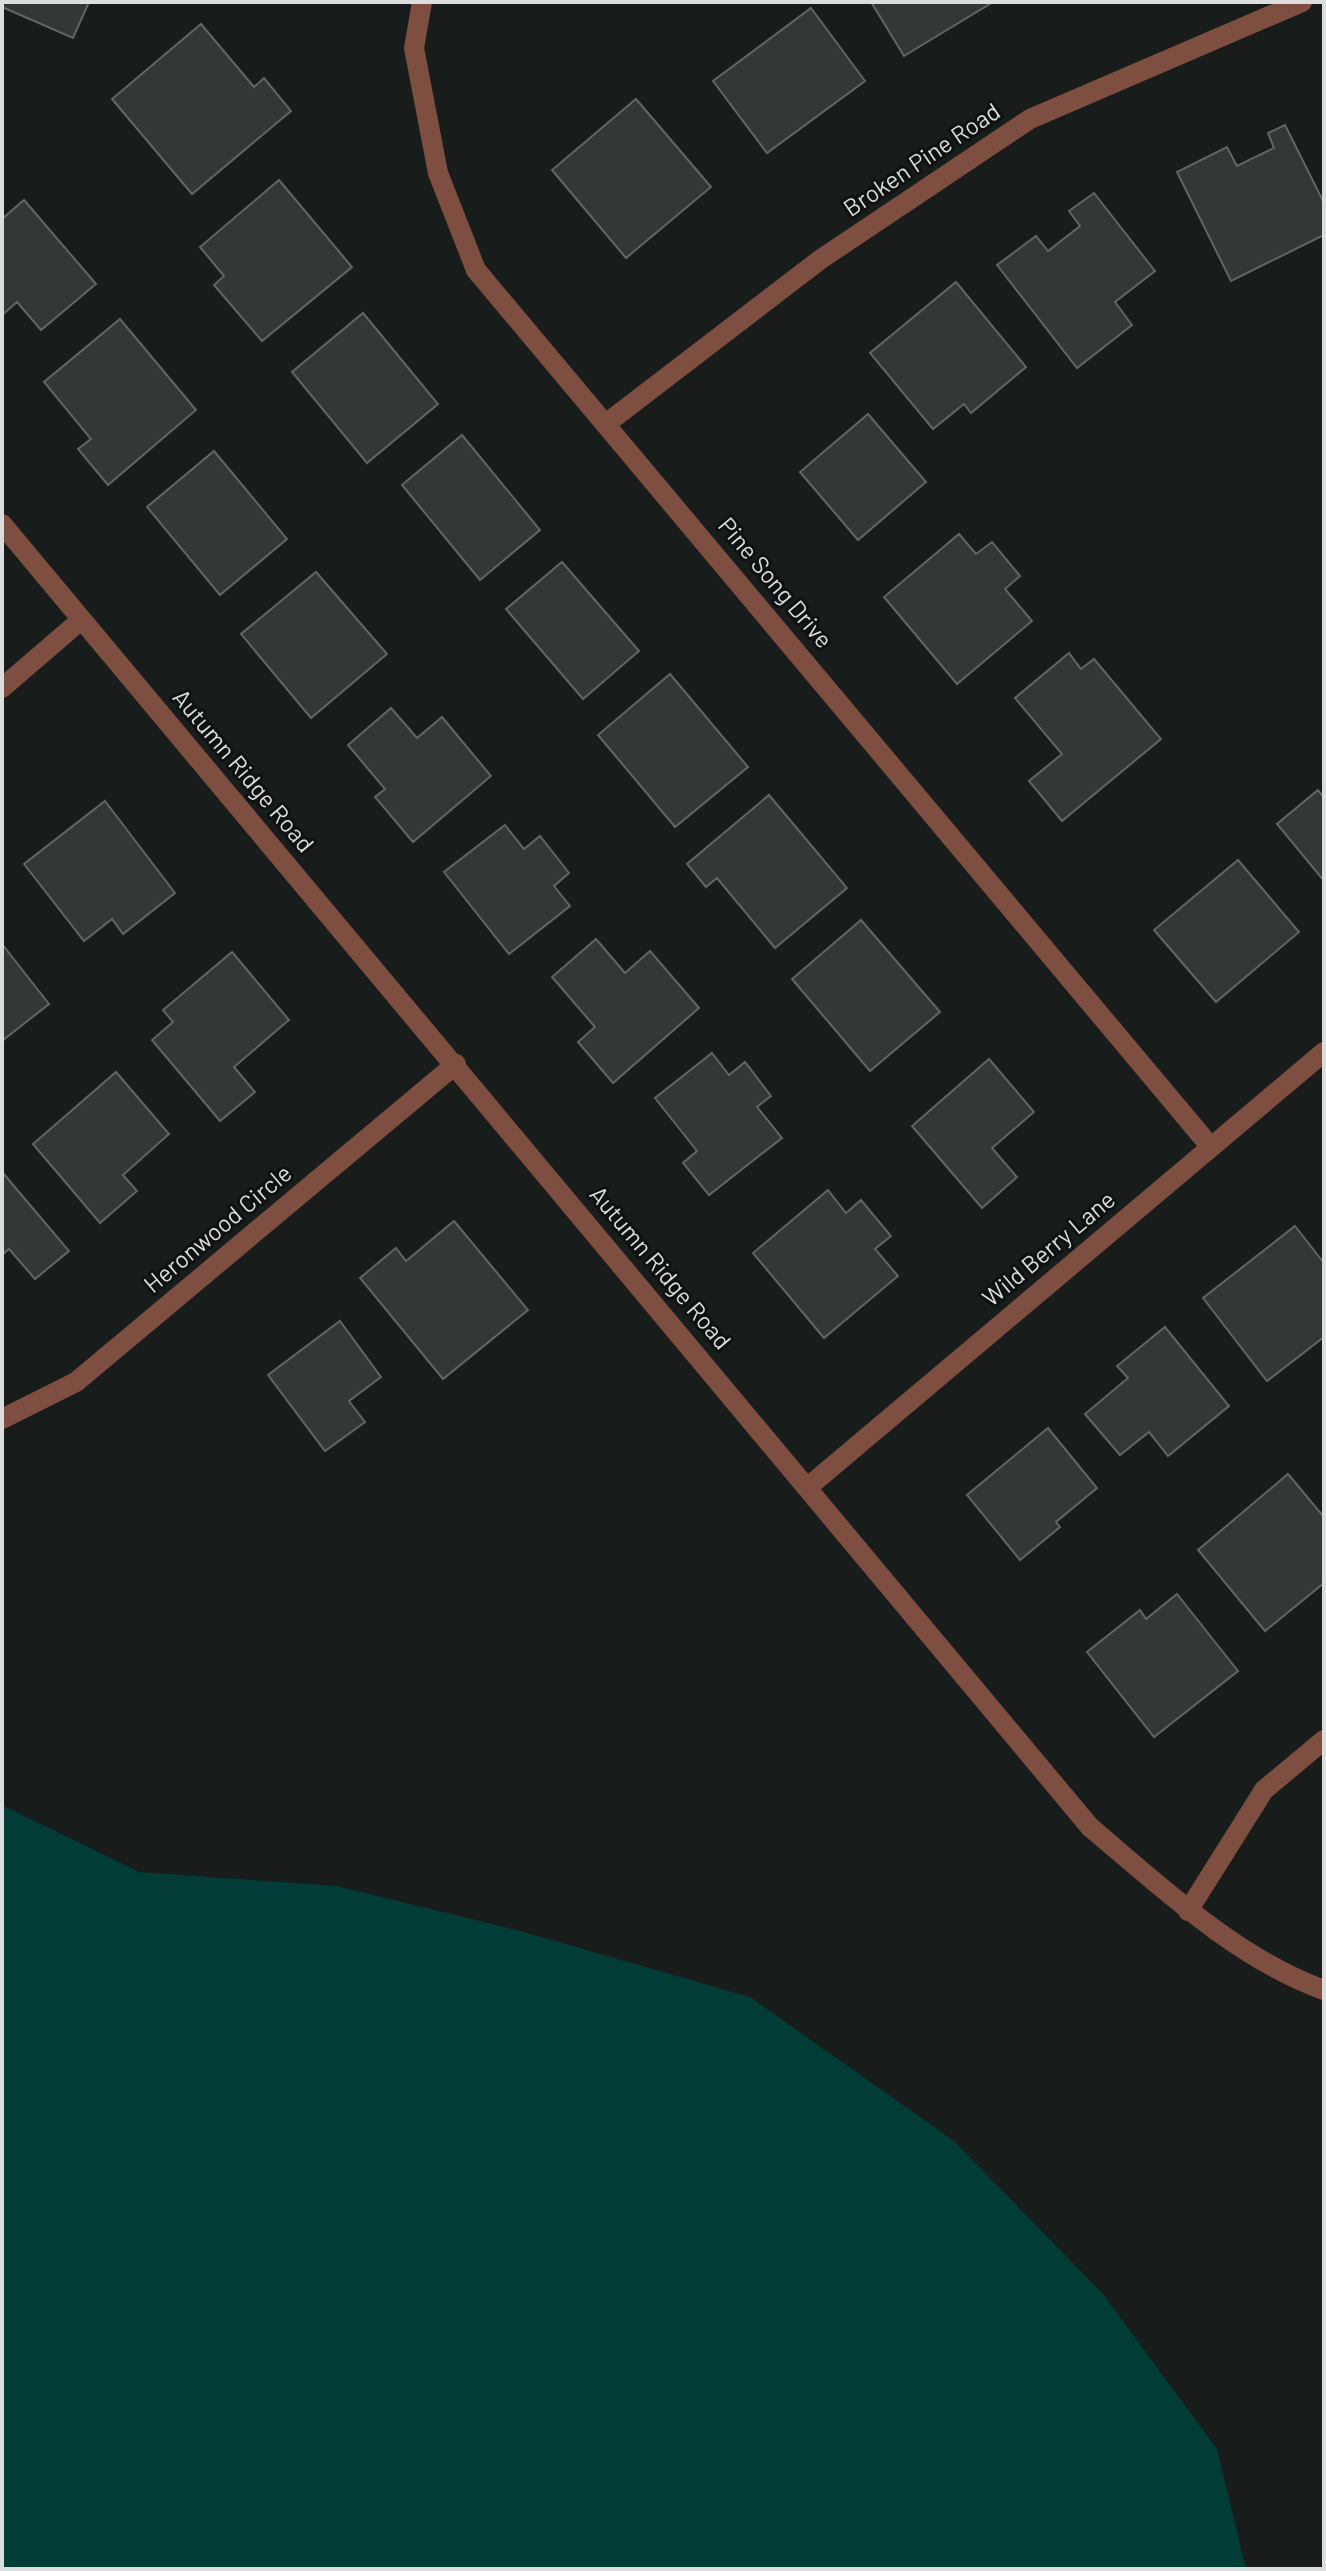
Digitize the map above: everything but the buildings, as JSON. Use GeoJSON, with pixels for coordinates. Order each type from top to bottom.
{"type":"FeatureCollection","features":[{"type":"Feature","properties":{"kind":"street","name":"Pine Song Drive"},"geometry":{"type":"LineString","coordinates":[[422,2],[414,48],[438,173],[476,270],[1210,1146]]}},
{"type":"Feature","properties":{"kind":"street","name":"Broken Pine Road"},"geometry":{"type":"LineString","coordinates":[[607,423],[821,259],[1030,119],[1302,2]]}},
{"type":"Feature","properties":{"kind":"street","name":"Autumn Ridge Road"},"geometry":{"type":"LineString","coordinates":[[2,524],[1090,1827],[1188,1911],[1297,1980],[1324,1990]]}},
{"type":"Feature","properties":{"kind":"street"},"geometry":{"type":"LineString","coordinates":[[2,688],[81,620]]}},
{"type":"Feature","properties":{"kind":"street","name":"Wild Berry Lane"},"geometry":{"type":"LineString","coordinates":[[808,1487],[1324,1052]]}},
{"type":"Feature","properties":{"kind":"street","name":"Heronwood Circle"},"geometry":{"type":"LineString","coordinates":[[2,1419],[76,1382],[456,1064]]}},
{"type":"Feature","properties":{"kind":"street"},"geometry":{"type":"LineString","coordinates":[[1188,1911],[1264,1790],[1324,1740]]}},
{"type":"Feature","properties":{"kind":"shaded area"},"geometry":{"type":"Polygon","coordinates":[[[2,1805],[139,1872],[337,1886],[524,1932],[750,1997],[954,2141],[1103,2294],[1217,2449],[1246,2569],[2,2569],[2,1805]]]}}]}
